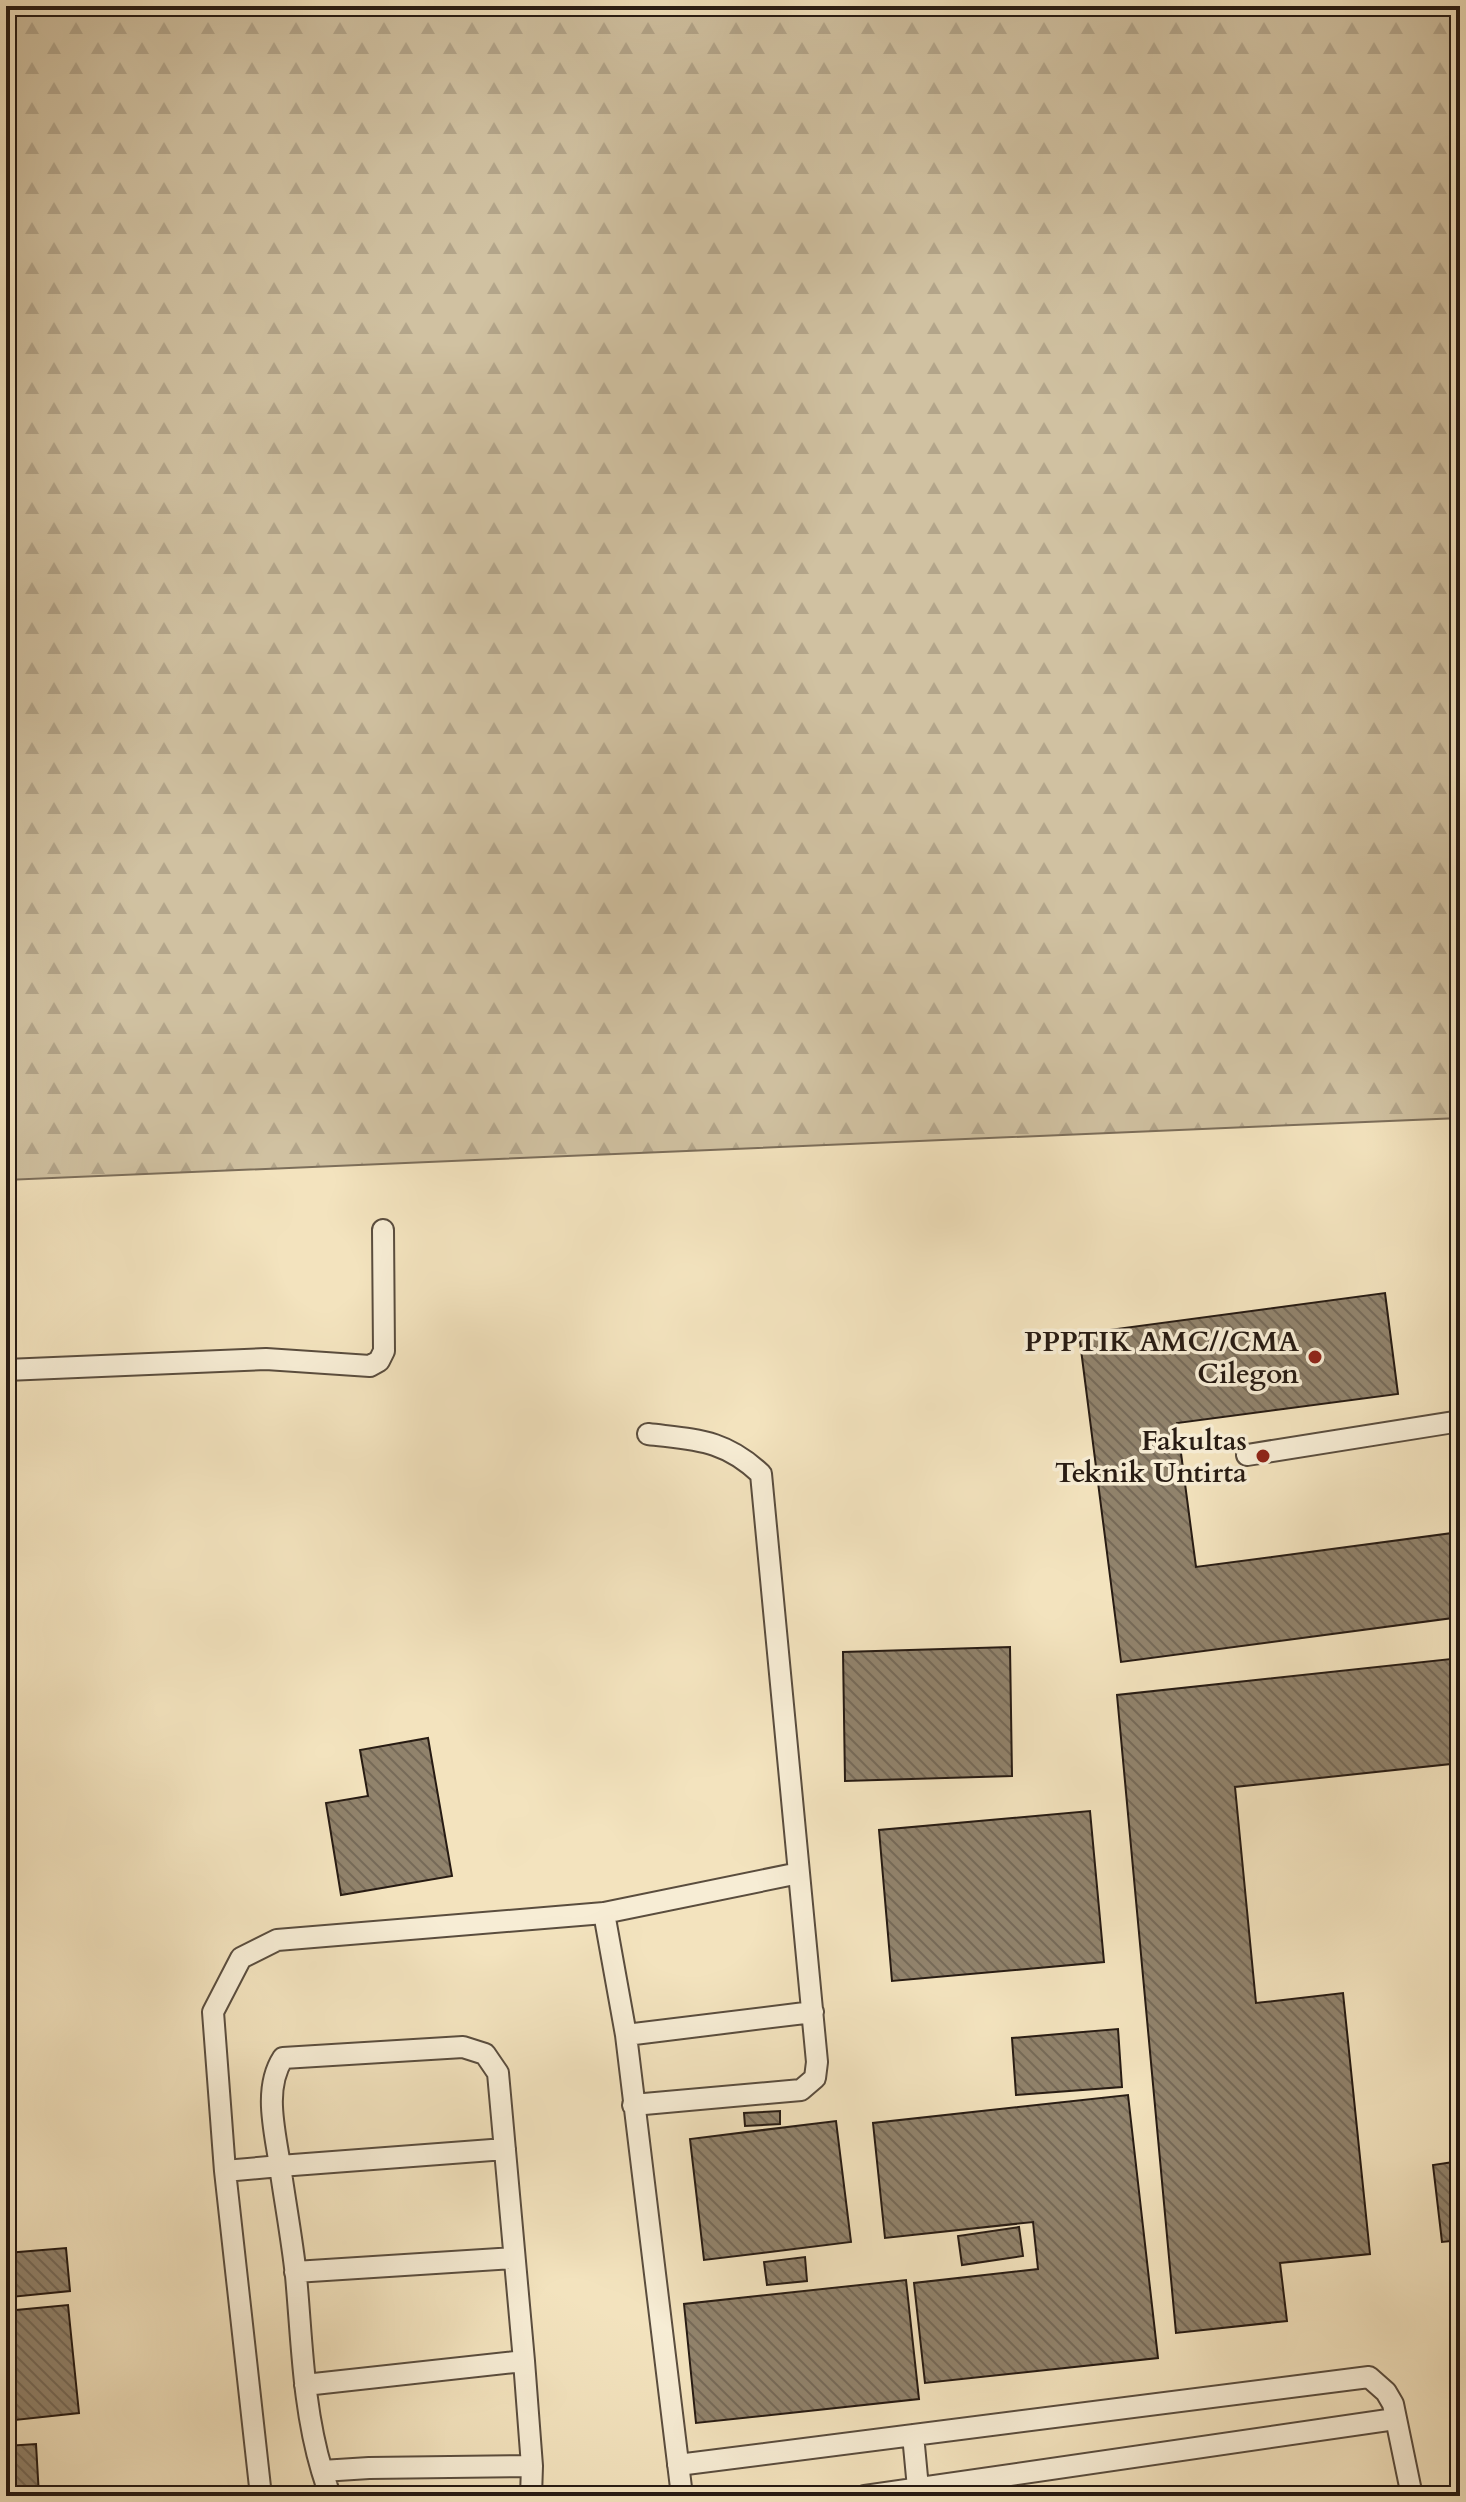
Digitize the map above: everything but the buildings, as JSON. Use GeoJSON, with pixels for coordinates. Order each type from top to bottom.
{"type":"FeatureCollection","features":[{"type":"Feature","properties":{"kind":"lane"},"geometry":{"type":"LineString","coordinates":[[6,1370],[266,1359],[370,1366],[379,1361],[384,1351],[383,1230]]}},
{"type":"Feature","properties":{"kind":"lane"},"geometry":{"type":"LineString","coordinates":[[1247,1455],[1460,1421]]}},
{"type":"Feature","properties":{"kind":"lane"},"geometry":{"type":"LineString","coordinates":[[633,2105],[801,2090],[815,2078],[817,2062],[761,1474],[743,1456],[711,1442],[648,1434]]}},
{"type":"Feature","properties":{"kind":"lane"},"geometry":{"type":"LineString","coordinates":[[261,2496],[225,2171],[213,2012],[241,1958],[277,1940],[604,1913],[799,1873]]}},
{"type":"Feature","properties":{"kind":"lane"},"geometry":{"type":"LineString","coordinates":[[604,1913],[626,2035],[682,2496]]}},
{"type":"Feature","properties":{"kind":"lane"},"geometry":{"type":"LineString","coordinates":[[626,2035],[813,2012]]}},
{"type":"Feature","properties":{"kind":"lane"},"geometry":{"type":"LineString","coordinates":[[330,2496],[313,2443],[305,2385],[295,2272],[272,2103],[274,2072],[283,2058],[463,2047],[485,2054],[498,2073],[524,2361],[532,2466],[531,2496]]}},
{"type":"Feature","properties":{"kind":"lane"},"geometry":{"type":"LineString","coordinates":[[225,2171],[505,2149]]}},
{"type":"Feature","properties":{"kind":"lane"},"geometry":{"type":"LineString","coordinates":[[295,2272],[514,2258]]}},
{"type":"Feature","properties":{"kind":"lane"},"geometry":{"type":"LineString","coordinates":[[305,2385],[524,2361]]}},
{"type":"Feature","properties":{"kind":"lane"},"geometry":{"type":"LineString","coordinates":[[678,2465],[1369,2377],[1386,2392],[1393,2404],[1412,2496]]}},
{"type":"Feature","properties":{"kind":"lane"},"geometry":{"type":"LineString","coordinates":[[865,2496],[1395,2419]]}},
{"type":"Feature","properties":{"kind":"lane"},"geometry":{"type":"LineString","coordinates":[[913,2435],[918,2488]]}},
{"type":"Feature","properties":{"kind":"lane"},"geometry":{"type":"LineString","coordinates":[[322,2471],[532,2466]]}},
{"type":"Feature","properties":{"kind":"green space"},"geometry":{"type":"Polygon","coordinates":[[[6,6],[1460,6],[1460,1118],[6,1180],[6,6]]]}},
{"type":"Feature","properties":{"kind":"place","name":"PPPTIK AMC//CMA Cilegon"},"geometry":{"type":"Point","coordinates":[1315,1357]}},
{"type":"Feature","properties":{"kind":"place","name":"Fakultas Teknik Untirta"},"geometry":{"type":"Point","coordinates":[1263,1456]}}]}
